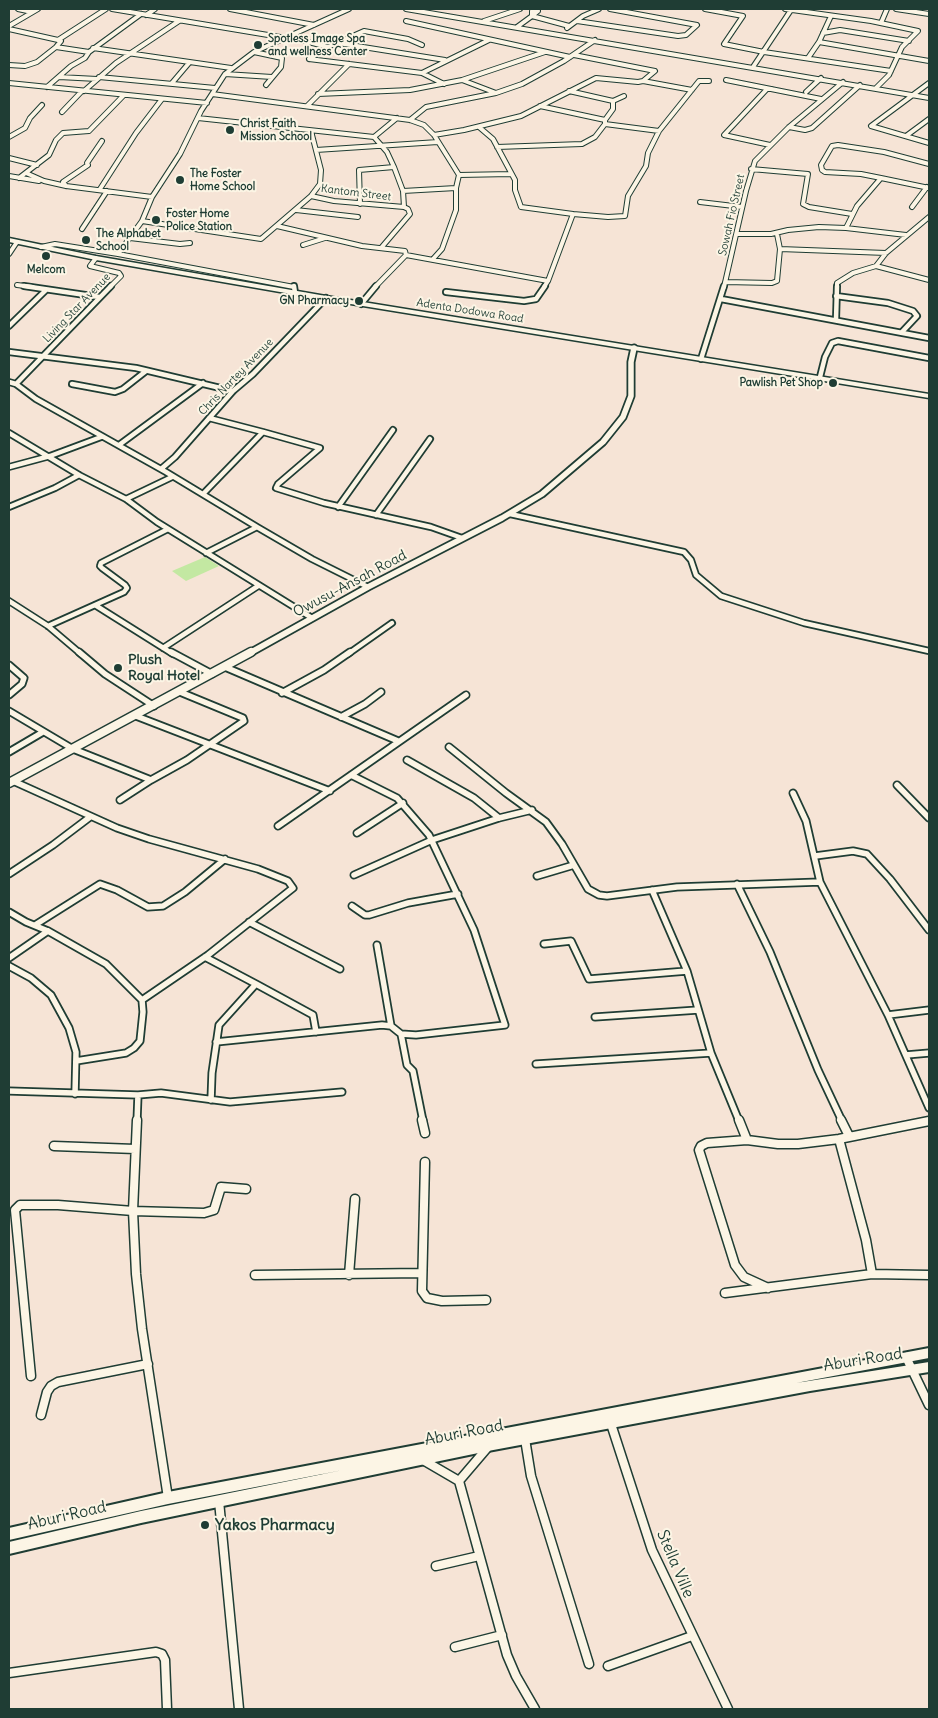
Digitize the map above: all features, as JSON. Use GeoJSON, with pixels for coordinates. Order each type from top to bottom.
{"type":"FeatureCollection","features":[{"type":"Feature","properties":{"kind":"highway","name":"Aburi Road"},"geometry":{"type":"LineString","coordinates":[[9,1548],[219,1501],[421,1459],[810,1386],[909,1363],[929,1353]]}},
{"type":"Feature","properties":{"kind":"highway","name":"Aburi Road"},"geometry":{"type":"LineString","coordinates":[[9,1534],[168,1498],[909,1363],[929,1367]]}},
{"type":"Feature","properties":{"kind":"main road","name":"Adenta Dodowa Road"},"geometry":{"type":"LineString","coordinates":[[9,240],[96,258],[295,293],[929,396]]}},
{"type":"Feature","properties":{"kind":"street"},"geometry":{"type":"LineString","coordinates":[[18,9],[32,12]]}},
{"type":"Feature","properties":{"kind":"street"},"geometry":{"type":"LineString","coordinates":[[9,28],[38,9]]}},
{"type":"Feature","properties":{"kind":"street"},"geometry":{"type":"LineString","coordinates":[[9,28],[58,40],[106,9]]}},
{"type":"Feature","properties":{"kind":"street"},"geometry":{"type":"LineString","coordinates":[[112,9],[179,21],[263,32],[328,47]]}},
{"type":"Feature","properties":{"kind":"street"},"geometry":{"type":"LineString","coordinates":[[146,15],[155,9]]}},
{"type":"Feature","properties":{"kind":"street"},"geometry":{"type":"LineString","coordinates":[[230,9],[314,25]]}},
{"type":"Feature","properties":{"kind":"street"},"geometry":{"type":"LineString","coordinates":[[342,9],[348,9]]}},
{"type":"Feature","properties":{"kind":"street"},"geometry":{"type":"LineString","coordinates":[[118,254],[142,221],[152,197],[180,154],[198,118],[225,74],[254,52],[348,9]]}},
{"type":"Feature","properties":{"kind":"street"},"geometry":{"type":"LineString","coordinates":[[406,9],[559,33],[929,98]]}},
{"type":"Feature","properties":{"kind":"street"},"geometry":{"type":"LineString","coordinates":[[482,22],[520,9]]}},
{"type":"Feature","properties":{"kind":"street"},"geometry":{"type":"LineString","coordinates":[[586,9],[584,10],[586,15]]}},
{"type":"Feature","properties":{"kind":"street"},"geometry":{"type":"LineString","coordinates":[[559,33],[586,15],[600,9]]}},
{"type":"Feature","properties":{"kind":"street"},"geometry":{"type":"LineString","coordinates":[[577,21],[678,36],[686,35],[697,25],[610,9]]}},
{"type":"Feature","properties":{"kind":"street"},"geometry":{"type":"LineString","coordinates":[[705,9],[742,15],[723,44],[891,71]]}},
{"type":"Feature","properties":{"kind":"street"},"geometry":{"type":"LineString","coordinates":[[785,9],[881,23],[918,31],[898,55],[891,71],[876,88]]}},
{"type":"Feature","properties":{"kind":"street"},"geometry":{"type":"LineString","coordinates":[[881,23],[887,9]]}},
{"type":"Feature","properties":{"kind":"street"},"geometry":{"type":"LineString","coordinates":[[896,9],[929,14]]}},
{"type":"Feature","properties":{"kind":"street"},"geometry":{"type":"LineString","coordinates":[[753,67],[791,10]]}},
{"type":"Feature","properties":{"kind":"street"},"geometry":{"type":"LineString","coordinates":[[517,27],[533,11],[569,26]]}},
{"type":"Feature","properties":{"kind":"street"},"geometry":{"type":"LineString","coordinates":[[47,87],[71,66],[85,58],[93,48],[141,14]]}},
{"type":"Feature","properties":{"kind":"street"},"geometry":{"type":"LineString","coordinates":[[808,58],[831,16]]}},
{"type":"Feature","properties":{"kind":"street"},"geometry":{"type":"LineString","coordinates":[[62,112],[98,78],[129,54],[179,21]]}},
{"type":"Feature","properties":{"kind":"street"},"geometry":{"type":"LineString","coordinates":[[406,21],[545,52],[654,70],[654,73],[643,80],[634,82],[596,78],[521,116],[434,136]]}},
{"type":"Feature","properties":{"kind":"street"},"geometry":{"type":"LineString","coordinates":[[823,33],[840,30],[909,41]]}},
{"type":"Feature","properties":{"kind":"street"},"geometry":{"type":"LineString","coordinates":[[417,48],[422,45],[408,39],[366,31],[328,47],[309,59],[422,73],[444,84]]}},
{"type":"Feature","properties":{"kind":"street"},"geometry":{"type":"LineString","coordinates":[[9,65],[31,65],[56,47],[61,41],[58,40]]}},
{"type":"Feature","properties":{"kind":"street"},"geometry":{"type":"LineString","coordinates":[[422,73],[489,40]]}},
{"type":"Feature","properties":{"kind":"street"},"geometry":{"type":"LineString","coordinates":[[410,120],[426,107],[496,93],[522,84],[572,56],[595,40]]}},
{"type":"Feature","properties":{"kind":"street"},"geometry":{"type":"LineString","coordinates":[[818,42],[929,61]]}},
{"type":"Feature","properties":{"kind":"street"},"geometry":{"type":"LineString","coordinates":[[338,43],[445,60]]}},
{"type":"Feature","properties":{"kind":"street"},"geometry":{"type":"LineString","coordinates":[[56,47],[89,52]]}},
{"type":"Feature","properties":{"kind":"street"},"geometry":{"type":"LineString","coordinates":[[93,48],[231,68]]}},
{"type":"Feature","properties":{"kind":"street"},"geometry":{"type":"LineString","coordinates":[[405,54],[411,51]]}},
{"type":"Feature","properties":{"kind":"street"},"geometry":{"type":"LineString","coordinates":[[254,52],[281,56],[283,62],[281,67],[266,85]]}},
{"type":"Feature","properties":{"kind":"street"},"geometry":{"type":"LineString","coordinates":[[318,94],[374,93],[444,84],[462,80],[545,52]]}},
{"type":"Feature","properties":{"kind":"street"},"geometry":{"type":"LineString","coordinates":[[172,83],[189,63]]}},
{"type":"Feature","properties":{"kind":"street"},"geometry":{"type":"LineString","coordinates":[[307,106],[349,64]]}},
{"type":"Feature","properties":{"kind":"street"},"geometry":{"type":"LineString","coordinates":[[225,74],[272,77]]}},
{"type":"Feature","properties":{"kind":"street"},"geometry":{"type":"LineString","coordinates":[[59,77],[172,83],[215,88]]}},
{"type":"Feature","properties":{"kind":"street"},"geometry":{"type":"LineString","coordinates":[[806,92],[821,78]]}},
{"type":"Feature","properties":{"kind":"street"},"geometry":{"type":"LineString","coordinates":[[462,80],[496,93]]}},
{"type":"Feature","properties":{"kind":"street"},"geometry":{"type":"LineString","coordinates":[[643,80],[658,85],[692,90]]}},
{"type":"Feature","properties":{"kind":"street"},"geometry":{"type":"LineString","coordinates":[[726,80],[821,99]]}},
{"type":"Feature","properties":{"kind":"street"},"geometry":{"type":"LineString","coordinates":[[479,127],[489,134],[515,180],[515,190],[521,207],[573,214],[608,217],[625,216],[628,196],[646,166],[648,153],[659,131],[699,81],[709,81]]}},
{"type":"Feature","properties":{"kind":"street","name":"Sowah Fio Street"},"geometry":{"type":"LineString","coordinates":[[701,359],[721,299],[751,169],[758,157],[789,127],[843,82]]}},
{"type":"Feature","properties":{"kind":"street"},"geometry":{"type":"LineString","coordinates":[[9,83],[207,103]]}},
{"type":"Feature","properties":{"kind":"street"},"geometry":{"type":"LineString","coordinates":[[929,83],[871,126],[928,143],[929,138]]}},
{"type":"Feature","properties":{"kind":"street"},"geometry":{"type":"LineString","coordinates":[[789,127],[804,130],[812,128],[860,85]]}},
{"type":"Feature","properties":{"kind":"street"},"geometry":{"type":"LineString","coordinates":[[770,145],[725,137],[724,135],[767,89],[772,89]]}},
{"type":"Feature","properties":{"kind":"street"},"geometry":{"type":"LineString","coordinates":[[569,91],[613,101],[624,96]]}},
{"type":"Feature","properties":{"kind":"street"},"geometry":{"type":"LineString","coordinates":[[212,94],[398,118],[424,125],[434,136],[459,175],[456,188],[456,210],[448,238],[442,249],[433,259]]}},
{"type":"Feature","properties":{"kind":"street"},"geometry":{"type":"LineString","coordinates":[[18,178],[50,155],[56,140],[63,133],[89,131],[124,95]]}},
{"type":"Feature","properties":{"kind":"street"},"geometry":{"type":"LineString","coordinates":[[100,189],[136,133],[162,99]]}},
{"type":"Feature","properties":{"kind":"street"},"geometry":{"type":"LineString","coordinates":[[497,147],[582,144],[595,138],[613,109],[613,101]]}},
{"type":"Feature","properties":{"kind":"street"},"geometry":{"type":"LineString","coordinates":[[9,136],[25,128],[42,104]]}},
{"type":"Feature","properties":{"kind":"street"},"geometry":{"type":"LineString","coordinates":[[540,106],[605,122],[659,131]]}},
{"type":"Feature","properties":{"kind":"street"},"geometry":{"type":"LineString","coordinates":[[198,118],[374,137],[383,145],[394,167],[404,191],[404,207]]}},
{"type":"Feature","properties":{"kind":"street"},"geometry":{"type":"LineString","coordinates":[[374,137],[398,118]]}},
{"type":"Feature","properties":{"kind":"street"},"geometry":{"type":"LineString","coordinates":[[906,136],[929,119]]}},
{"type":"Feature","properties":{"kind":"street"},"geometry":{"type":"LineString","coordinates":[[142,221],[255,240],[261,239],[311,196],[320,183],[321,170],[311,131]]}},
{"type":"Feature","properties":{"kind":"street"},"geometry":{"type":"LineString","coordinates":[[66,186],[64,181],[88,165],[87,163],[102,141]]}},
{"type":"Feature","properties":{"kind":"street"},"geometry":{"type":"LineString","coordinates":[[316,150],[438,142]]}},
{"type":"Feature","properties":{"kind":"street"},"geometry":{"type":"LineString","coordinates":[[912,208],[928,188],[861,174],[826,172],[822,170],[821,165],[832,146],[838,145],[884,152],[929,164]]}},
{"type":"Feature","properties":{"kind":"street"},"geometry":{"type":"LineString","coordinates":[[9,158],[37,165]]}},
{"type":"Feature","properties":{"kind":"street"},"geometry":{"type":"LineString","coordinates":[[360,204],[360,170],[394,167]]}},
{"type":"Feature","properties":{"kind":"street"},"geometry":{"type":"LineString","coordinates":[[751,169],[808,174],[803,204],[809,207],[852,214]]}},
{"type":"Feature","properties":{"kind":"street"},"geometry":{"type":"LineString","coordinates":[[26,173],[44,181]]}},
{"type":"Feature","properties":{"kind":"street"},"geometry":{"type":"LineString","coordinates":[[459,175],[511,174]]}},
{"type":"Feature","properties":{"kind":"street"},"geometry":{"type":"LineString","coordinates":[[10,177],[152,197]]}},
{"type":"Feature","properties":{"kind":"street"},"geometry":{"type":"LineString","coordinates":[[846,228],[852,214],[881,178]]}},
{"type":"Feature","properties":{"kind":"street"},"geometry":{"type":"LineString","coordinates":[[404,191],[456,188]]}},
{"type":"Feature","properties":{"kind":"street"},"geometry":{"type":"LineString","coordinates":[[82,229],[107,191]]}},
{"type":"Feature","properties":{"kind":"street","name":"Kantom Street"},"geometry":{"type":"LineString","coordinates":[[311,196],[333,201],[404,207],[408,209],[410,214],[381,248]]}},
{"type":"Feature","properties":{"kind":"street"},"geometry":{"type":"LineString","coordinates":[[700,202],[742,207]]}},
{"type":"Feature","properties":{"kind":"street"},"geometry":{"type":"LineString","coordinates":[[296,210],[358,217]]}},
{"type":"Feature","properties":{"kind":"street"},"geometry":{"type":"LineString","coordinates":[[446,292],[531,301],[536,299],[548,281],[573,214]]}},
{"type":"Feature","properties":{"kind":"street"},"geometry":{"type":"LineString","coordinates":[[836,320],[837,283],[840,279],[876,266],[886,253],[929,217]]}},
{"type":"Feature","properties":{"kind":"street"},"geometry":{"type":"LineString","coordinates":[[277,226],[325,238],[405,251],[406,255],[548,281]]}},
{"type":"Feature","properties":{"kind":"street"},"geometry":{"type":"LineString","coordinates":[[736,234],[777,234],[796,229],[846,228],[906,235]]}},
{"type":"Feature","properties":{"kind":"street"},"geometry":{"type":"LineString","coordinates":[[725,282],[776,282],[780,248],[777,234]]}},
{"type":"Feature","properties":{"kind":"street"},"geometry":{"type":"LineString","coordinates":[[130,238],[180,244],[190,243]]}},
{"type":"Feature","properties":{"kind":"street"},"geometry":{"type":"LineString","coordinates":[[302,246],[325,238]]}},
{"type":"Feature","properties":{"kind":"street"},"geometry":{"type":"LineString","coordinates":[[9,254],[17,242]]}},
{"type":"Feature","properties":{"kind":"street"},"geometry":{"type":"LineString","coordinates":[[41,247],[55,244],[118,254],[294,286],[295,293]]}},
{"type":"Feature","properties":{"kind":"street"},"geometry":{"type":"LineString","coordinates":[[780,248],[886,253]]}},
{"type":"Feature","properties":{"kind":"street"},"geometry":{"type":"LineString","coordinates":[[361,304],[388,272],[406,255]]}},
{"type":"Feature","properties":{"kind":"street","name":"Living Star Avenue"},"geometry":{"type":"LineString","coordinates":[[16,384],[121,275],[91,266],[96,258]]}},
{"type":"Feature","properties":{"kind":"street"},"geometry":{"type":"LineString","coordinates":[[876,266],[929,280]]}},
{"type":"Feature","properties":{"kind":"street"},"geometry":{"type":"LineString","coordinates":[[17,285],[99,297]]}},
{"type":"Feature","properties":{"kind":"street"},"geometry":{"type":"LineString","coordinates":[[9,326],[46,290]]}},
{"type":"Feature","properties":{"kind":"street"},"geometry":{"type":"LineString","coordinates":[[836,296],[893,304],[913,311],[918,316],[902,332]]}},
{"type":"Feature","properties":{"kind":"street","name":"Chris Nartey Avenue"},"geometry":{"type":"LineString","coordinates":[[161,469],[175,457],[233,391],[253,374],[326,298]]}},
{"type":"Feature","properties":{"kind":"street"},"geometry":{"type":"LineString","coordinates":[[721,299],[929,338]]}},
{"type":"Feature","properties":{"kind":"street"},"geometry":{"type":"LineString","coordinates":[[820,377],[824,357],[832,343],[838,341],[929,358]]}},
{"type":"Feature","properties":{"kind":"street","name":"Owusu-Ansah Road"},"geometry":{"type":"LineString","coordinates":[[11,782],[226,667],[368,587],[510,514],[542,494],[614,430],[623,417],[632,385],[631,362],[634,348]]}},
{"type":"Feature","properties":{"kind":"street"},"geometry":{"type":"LineString","coordinates":[[9,352],[136,368],[233,391]]}},
{"type":"Feature","properties":{"kind":"street"},"geometry":{"type":"LineString","coordinates":[[72,384],[115,392],[123,389],[146,371]]}},
{"type":"Feature","properties":{"kind":"street"},"geometry":{"type":"LineString","coordinates":[[9,382],[16,384],[101,437],[161,469],[312,559],[368,587]]}},
{"type":"Feature","properties":{"kind":"street"},"geometry":{"type":"LineString","coordinates":[[119,445],[203,383]]}},
{"type":"Feature","properties":{"kind":"street"},"geometry":{"type":"LineString","coordinates":[[209,418],[320,448],[278,484],[276,488],[338,506],[431,527],[462,538]]}},
{"type":"Feature","properties":{"kind":"street"},"geometry":{"type":"LineString","coordinates":[[338,506],[393,430]]}},
{"type":"Feature","properties":{"kind":"street"},"geometry":{"type":"LineString","coordinates":[[204,494],[263,432]]}},
{"type":"Feature","properties":{"kind":"street"},"geometry":{"type":"LineString","coordinates":[[9,433],[79,475],[126,499],[168,529],[312,618]]}},
{"type":"Feature","properties":{"kind":"street"},"geometry":{"type":"LineString","coordinates":[[9,467],[50,456],[101,437]]}},
{"type":"Feature","properties":{"kind":"street"},"geometry":{"type":"LineString","coordinates":[[376,515],[430,439]]}},
{"type":"Feature","properties":{"kind":"street"},"geometry":{"type":"LineString","coordinates":[[9,507],[56,488],[79,475]]}},
{"type":"Feature","properties":{"kind":"street"},"geometry":{"type":"LineString","coordinates":[[126,499],[172,477]]}},
{"type":"Feature","properties":{"kind":"street"},"geometry":{"type":"LineString","coordinates":[[510,514],[684,552],[691,560],[696,575],[721,596],[804,623],[929,651]]}},
{"type":"Feature","properties":{"kind":"street"},"geometry":{"type":"LineString","coordinates":[[206,552],[257,527]]}},
{"type":"Feature","properties":{"kind":"street"},"geometry":{"type":"LineString","coordinates":[[48,626],[124,592],[127,588],[126,585],[102,568],[100,563],[168,529]]}},
{"type":"Feature","properties":{"kind":"street"},"geometry":{"type":"LineString","coordinates":[[163,648],[258,586]]}},
{"type":"Feature","properties":{"kind":"street"},"geometry":{"type":"LineString","coordinates":[[9,602],[14,602],[48,626],[105,674],[154,706]]}},
{"type":"Feature","properties":{"kind":"street"},"geometry":{"type":"LineString","coordinates":[[95,605],[163,648],[212,674]]}},
{"type":"Feature","properties":{"kind":"street"},"geometry":{"type":"LineString","coordinates":[[282,693],[324,670],[392,623]]}},
{"type":"Feature","properties":{"kind":"street"},"geometry":{"type":"LineString","coordinates":[[9,665],[24,678],[22,684],[9,695]]}},
{"type":"Feature","properties":{"kind":"street"},"geometry":{"type":"LineString","coordinates":[[226,667],[282,693],[398,741]]}},
{"type":"Feature","properties":{"kind":"street"},"geometry":{"type":"LineString","coordinates":[[120,800],[244,723],[244,719],[180,692]]}},
{"type":"Feature","properties":{"kind":"street"},"geometry":{"type":"LineString","coordinates":[[341,717],[365,704],[381,692]]}},
{"type":"Feature","properties":{"kind":"street"},"geometry":{"type":"LineString","coordinates":[[278,826],[466,695]]}},
{"type":"Feature","properties":{"kind":"street"},"geometry":{"type":"LineString","coordinates":[[9,711],[73,749],[151,780]]}},
{"type":"Feature","properties":{"kind":"street"},"geometry":{"type":"LineString","coordinates":[[136,716],[330,791]]}},
{"type":"Feature","properties":{"kind":"street"},"geometry":{"type":"LineString","coordinates":[[9,752],[43,732]]}},
{"type":"Feature","properties":{"kind":"street"},"geometry":{"type":"LineString","coordinates":[[449,748],[546,822],[588,889],[599,896],[678,887],[820,882]]}},
{"type":"Feature","properties":{"kind":"street"},"geometry":{"type":"LineString","coordinates":[[408,760],[474,798],[499,818]]}},
{"type":"Feature","properties":{"kind":"street"},"geometry":{"type":"LineString","coordinates":[[216,1042],[391,1026],[402,1034],[416,1036],[505,1025],[474,930],[432,840],[418,820],[397,798],[351,775]]}},
{"type":"Feature","properties":{"kind":"street"},"geometry":{"type":"LineString","coordinates":[[11,782],[90,817],[149,839],[258,869],[292,885],[293,888],[290,891],[204,957],[142,1000]]}},
{"type":"Feature","properties":{"kind":"street"},"geometry":{"type":"LineString","coordinates":[[897,785],[928,816]]}},
{"type":"Feature","properties":{"kind":"street"},"geometry":{"type":"LineString","coordinates":[[793,793],[806,821],[820,882],[888,1015],[929,1108]]}},
{"type":"Feature","properties":{"kind":"street"},"geometry":{"type":"LineString","coordinates":[[358,833],[403,803]]}},
{"type":"Feature","properties":{"kind":"street"},"geometry":{"type":"LineString","coordinates":[[354,874],[432,840],[499,818],[532,810]]}},
{"type":"Feature","properties":{"kind":"street"},"geometry":{"type":"LineString","coordinates":[[9,874],[53,845],[90,817]]}},
{"type":"Feature","properties":{"kind":"street"},"geometry":{"type":"LineString","coordinates":[[815,856],[853,851],[867,854],[890,879],[929,930]]}},
{"type":"Feature","properties":{"kind":"street"},"geometry":{"type":"LineString","coordinates":[[35,925],[100,884],[116,890],[148,907],[163,906],[185,892],[225,860]]}},
{"type":"Feature","properties":{"kind":"street"},"geometry":{"type":"LineString","coordinates":[[537,876],[574,865]]}},
{"type":"Feature","properties":{"kind":"street"},"geometry":{"type":"LineString","coordinates":[[737,884],[770,952],[818,1070],[849,1136]]}},
{"type":"Feature","properties":{"kind":"street"},"geometry":{"type":"LineString","coordinates":[[652,890],[688,971],[711,1053],[747,1140]]}},
{"type":"Feature","properties":{"kind":"street"},"geometry":{"type":"LineString","coordinates":[[352,906],[365,915],[369,915],[408,903],[458,894]]}},
{"type":"Feature","properties":{"kind":"street"},"geometry":{"type":"LineString","coordinates":[[9,912],[48,931],[106,964],[142,1000],[143,1012],[140,1041],[134,1048],[126,1053],[76,1061]]}},
{"type":"Feature","properties":{"kind":"street"},"geometry":{"type":"LineString","coordinates":[[249,922],[340,969]]}},
{"type":"Feature","properties":{"kind":"street"},"geometry":{"type":"LineString","coordinates":[[9,958],[48,931]]}},
{"type":"Feature","properties":{"kind":"street"},"geometry":{"type":"LineString","coordinates":[[544,944],[571,941],[589,979],[688,971]]}},
{"type":"Feature","properties":{"kind":"street"},"geometry":{"type":"LineString","coordinates":[[376,946],[391,1026]]}},
{"type":"Feature","properties":{"kind":"street"},"geometry":{"type":"LineString","coordinates":[[204,957],[313,1015],[316,1032]]}},
{"type":"Feature","properties":{"kind":"street"},"geometry":{"type":"LineString","coordinates":[[9,966],[31,978],[51,996],[69,1028],[76,1052],[76,1094]]}},
{"type":"Feature","properties":{"kind":"street"},"geometry":{"type":"LineString","coordinates":[[211,1100],[212,1073],[219,1025],[256,987],[256,984]]}},
{"type":"Feature","properties":{"kind":"street"},"geometry":{"type":"LineString","coordinates":[[595,1017],[698,1010]]}},
{"type":"Feature","properties":{"kind":"street"},"geometry":{"type":"LineString","coordinates":[[888,1015],[929,1010]]}},
{"type":"Feature","properties":{"kind":"street"},"geometry":{"type":"LineString","coordinates":[[402,1034],[407,1064],[412,1071],[425,1133]]}},
{"type":"Feature","properties":{"kind":"street"},"geometry":{"type":"LineString","coordinates":[[536,1064],[711,1053]]}},
{"type":"Feature","properties":{"kind":"street"},"geometry":{"type":"LineString","coordinates":[[906,1056],[929,1053]]}},
{"type":"Feature","properties":{"kind":"street"},"geometry":{"type":"LineString","coordinates":[[9,1091],[138,1095],[161,1093],[230,1102],[342,1092]]}},
{"type":"Feature","properties":{"kind":"street"},"geometry":{"type":"LineString","coordinates":[[138,1095],[133,1211],[136,1274],[168,1498]]}},
{"type":"Feature","properties":{"kind":"street"},"geometry":{"type":"LineString","coordinates":[[768,1288],[744,1278],[735,1265],[699,1150],[701,1146],[708,1143],[747,1140],[778,1144],[839,1139],[929,1121]]}},
{"type":"Feature","properties":{"kind":"street"},"geometry":{"type":"LineString","coordinates":[[839,1139],[866,1240],[872,1274]]}},
{"type":"Feature","properties":{"kind":"street"},"geometry":{"type":"LineString","coordinates":[[54,1146],[135,1149]]}},
{"type":"Feature","properties":{"kind":"street"},"geometry":{"type":"LineString","coordinates":[[425,1162],[422,1291],[427,1298],[442,1301],[486,1300]]}},
{"type":"Feature","properties":{"kind":"street"},"geometry":{"type":"LineString","coordinates":[[31,1376],[15,1210],[20,1205],[204,1213],[214,1210],[221,1187],[246,1189]]}},
{"type":"Feature","properties":{"kind":"street"},"geometry":{"type":"LineString","coordinates":[[349,1275],[355,1199]]}},
{"type":"Feature","properties":{"kind":"street"},"geometry":{"type":"LineString","coordinates":[[255,1274],[349,1275],[422,1273]]}},
{"type":"Feature","properties":{"kind":"street"},"geometry":{"type":"LineString","coordinates":[[725,1293],[872,1274],[929,1275]]}},
{"type":"Feature","properties":{"kind":"street"},"geometry":{"type":"LineString","coordinates":[[909,1363],[929,1405]]}},
{"type":"Feature","properties":{"kind":"street"},"geometry":{"type":"LineString","coordinates":[[40,1415],[47,1392],[51,1386],[58,1382],[148,1364]]}},
{"type":"Feature","properties":{"kind":"street","name":"Stella Ville"},"geometry":{"type":"LineString","coordinates":[[611,1424],[652,1550],[728,1709]]}},
{"type":"Feature","properties":{"kind":"street"},"geometry":{"type":"LineString","coordinates":[[525,1439],[531,1476],[589,1664]]}},
{"type":"Feature","properties":{"kind":"street"},"geometry":{"type":"LineString","coordinates":[[459,1481],[488,1446]]}},
{"type":"Feature","properties":{"kind":"street"},"geometry":{"type":"LineString","coordinates":[[421,1459],[459,1481],[502,1634],[516,1676],[535,1709]]}},
{"type":"Feature","properties":{"kind":"street"},"geometry":{"type":"LineString","coordinates":[[219,1501],[239,1709]]}},
{"type":"Feature","properties":{"kind":"street"},"geometry":{"type":"LineString","coordinates":[[436,1566],[479,1556]]}},
{"type":"Feature","properties":{"kind":"street"},"geometry":{"type":"LineString","coordinates":[[455,1647],[502,1634]]}},
{"type":"Feature","properties":{"kind":"street"},"geometry":{"type":"LineString","coordinates":[[608,1666],[692,1636]]}},
{"type":"Feature","properties":{"kind":"street"},"geometry":{"type":"LineString","coordinates":[[9,1673],[156,1652],[162,1654],[165,1660],[167,1709]]}},
{"type":"Feature","properties":{"kind":"green space"},"geometry":{"type":"Polygon","coordinates":[[[205,557],[219,566],[186,581],[172,571],[205,557]]]}},
{"type":"Feature","properties":{"kind":"place","name":"Spotless Image Spa and wellness Center"},"geometry":{"type":"Point","coordinates":[258,45]}},
{"type":"Feature","properties":{"kind":"place","name":"Christ Faith Mission School"},"geometry":{"type":"Point","coordinates":[230,130]}},
{"type":"Feature","properties":{"kind":"place","name":"The Foster Home School"},"geometry":{"type":"Point","coordinates":[180,180]}},
{"type":"Feature","properties":{"kind":"place","name":"Foster Home Police Station"},"geometry":{"type":"Point","coordinates":[156,220]}},
{"type":"Feature","properties":{"kind":"place","name":"The Alphabet School"},"geometry":{"type":"Point","coordinates":[86,240]}},
{"type":"Feature","properties":{"kind":"place","name":"Melcom"},"geometry":{"type":"Point","coordinates":[46,256]}},
{"type":"Feature","properties":{"kind":"place","name":"GN Pharmacy"},"geometry":{"type":"Point","coordinates":[359,301]}},
{"type":"Feature","properties":{"kind":"place","name":"Pawlish Pet Shop"},"geometry":{"type":"Point","coordinates":[833,383]}},
{"type":"Feature","properties":{"kind":"place","name":"Plush Royal Hotel"},"geometry":{"type":"Point","coordinates":[118,668]}},
{"type":"Feature","properties":{"kind":"place","name":"Yakos Pharmacy"},"geometry":{"type":"Point","coordinates":[205,1525]}}]}
